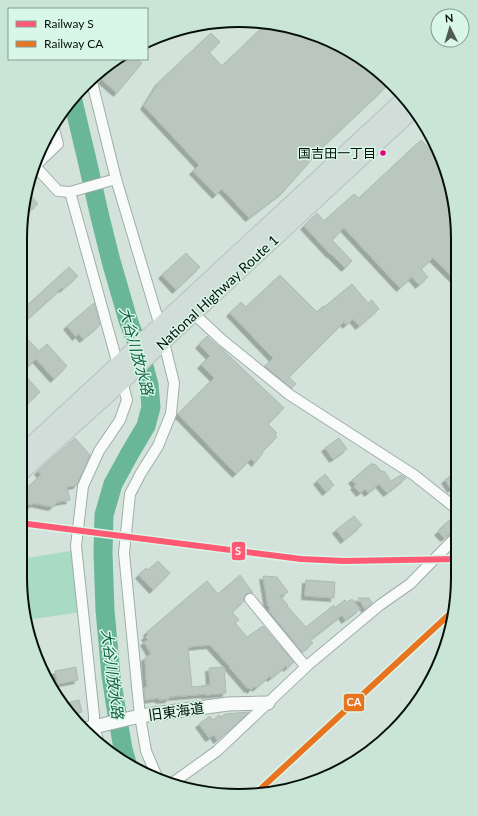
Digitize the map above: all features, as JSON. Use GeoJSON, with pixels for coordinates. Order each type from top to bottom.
{"type":"FeatureCollection","features":[{"type":"Feature","properties":{"kind":"highway","name":"National Highway Route 1"},"geometry":{"type":"LineString","coordinates":[[27,466],[122,371],[401,103]]}},
{"type":"Feature","properties":{"kind":"highway","name":"National Highway Route 1"},"geometry":{"type":"LineString","coordinates":[[159,336],[193,313],[409,113]]}},
{"type":"Feature","properties":{"kind":"highway","name":"National Highway Route 1"},"geometry":{"type":"LineString","coordinates":[[27,450],[122,371]]}},
{"type":"Feature","properties":{"kind":"street"},"geometry":{"type":"LineString","coordinates":[[93,86],[116,180],[159,336],[174,383],[171,414],[158,446],[130,494],[124,553],[140,716],[146,751],[155,771]]}},
{"type":"Feature","properties":{"kind":"street"},"geometry":{"type":"LineString","coordinates":[[44,157],[58,144],[55,133]]}},
{"type":"Feature","properties":{"kind":"street"},"geometry":{"type":"LineString","coordinates":[[38,170],[58,191],[73,192],[116,180]]}},
{"type":"Feature","properties":{"kind":"street"},"geometry":{"type":"LineString","coordinates":[[73,192],[122,371],[127,400],[120,420],[99,451],[83,486],[76,546],[90,728]]}},
{"type":"Feature","properties":{"kind":"street"},"geometry":{"type":"LineString","coordinates":[[193,313],[222,340],[290,395],[414,475],[451,504]]}},
{"type":"Feature","properties":{"kind":"street"},"geometry":{"type":"LineString","coordinates":[[177,780],[217,751],[306,668],[380,605],[410,584],[451,541]]}},
{"type":"Feature","properties":{"kind":"street"},"geometry":{"type":"LineString","coordinates":[[250,599],[306,668]]}},
{"type":"Feature","properties":{"kind":"street","name":"旧東海道"},"geometry":{"type":"LineString","coordinates":[[90,728],[140,716],[228,704],[268,703]]}},
{"type":"Feature","properties":{"kind":"green space"},"geometry":{"type":"Polygon","coordinates":[[[71,551],[81,612],[31,619],[27,591],[27,558],[71,551]]]}},
{"type":"Feature","properties":{"kind":"building"},"geometry":{"type":"Polygon","coordinates":[[[262,28],[294,34],[333,49],[357,63],[386,87],[311,158],[312,159],[283,192],[249,218],[222,189],[216,195],[193,171],[199,165],[144,106],[159,82],[211,33],[220,42],[209,52],[222,66],[262,28]]]}},
{"type":"Feature","properties":{"kind":"building"},"geometry":{"type":"Polygon","coordinates":[[[126,60],[138,60],[142,63],[117,93],[102,80],[126,60]]]}},
{"type":"Feature","properties":{"kind":"building"},"geometry":{"type":"Polygon","coordinates":[[[421,140],[432,151],[444,184],[451,225],[451,276],[433,258],[421,269],[428,277],[419,285],[412,277],[400,288],[344,228],[332,240],[352,261],[345,268],[304,226],[317,213],[324,221],[354,194],[359,198],[421,140]]]}},
{"type":"Feature","properties":{"kind":"building"},"geometry":{"type":"Polygon","coordinates":[[[31,196],[38,204],[29,211],[31,196]]]}},
{"type":"Feature","properties":{"kind":"building"},"geometry":{"type":"Polygon","coordinates":[[[186,253],[200,267],[176,290],[162,275],[186,253]]]}},
{"type":"Feature","properties":{"kind":"building"},"geometry":{"type":"Polygon","coordinates":[[[69,267],[78,276],[63,289],[62,288],[27,320],[27,306],[69,267]]]}},
{"type":"Feature","properties":{"kind":"building"},"geometry":{"type":"Polygon","coordinates":[[[280,275],[317,312],[352,284],[368,303],[372,300],[379,309],[359,326],[353,319],[346,325],[344,322],[289,377],[296,384],[291,388],[265,366],[273,358],[230,313],[241,302],[246,307],[280,275]]]}},
{"type":"Feature","properties":{"kind":"building"},"geometry":{"type":"Polygon","coordinates":[[[94,303],[100,325],[83,339],[79,334],[76,337],[67,326],[94,303]]]}},
{"type":"Feature","properties":{"kind":"building"},"geometry":{"type":"Polygon","coordinates":[[[207,336],[284,408],[268,424],[277,433],[275,435],[277,437],[262,452],[263,453],[255,463],[251,459],[236,474],[178,414],[214,378],[201,365],[210,356],[199,345],[207,336]]]}},
{"type":"Feature","properties":{"kind":"building"},"geometry":{"type":"Polygon","coordinates":[[[27,338],[39,351],[47,344],[67,366],[54,379],[36,359],[27,367],[27,338]]]}},
{"type":"Feature","properties":{"kind":"building"},"geometry":{"type":"Polygon","coordinates":[[[27,378],[40,392],[27,404],[27,378]]]}},
{"type":"Feature","properties":{"kind":"building"},"geometry":{"type":"Polygon","coordinates":[[[75,438],[90,455],[77,485],[67,487],[70,500],[58,502],[52,507],[27,503],[27,488],[41,475],[38,471],[75,438]]]}},
{"type":"Feature","properties":{"kind":"building"},"geometry":{"type":"Polygon","coordinates":[[[339,438],[347,449],[333,459],[325,448],[339,438]]]}},
{"type":"Feature","properties":{"kind":"building"},"geometry":{"type":"Polygon","coordinates":[[[372,463],[373,465],[375,464],[382,472],[384,471],[391,481],[401,475],[406,478],[387,493],[379,484],[368,493],[365,489],[360,493],[354,486],[356,485],[352,480],[372,463]]]}},
{"type":"Feature","properties":{"kind":"building"},"geometry":{"type":"Polygon","coordinates":[[[325,474],[334,485],[326,492],[317,481],[325,474]]]}},
{"type":"Feature","properties":{"kind":"building"},"geometry":{"type":"Polygon","coordinates":[[[451,475],[451,489],[445,480],[451,475]]]}},
{"type":"Feature","properties":{"kind":"building"},"geometry":{"type":"Polygon","coordinates":[[[354,516],[362,525],[344,540],[336,530],[354,516]]]}},
{"type":"Feature","properties":{"kind":"building"},"geometry":{"type":"Polygon","coordinates":[[[451,519],[451,532],[444,538],[438,532],[451,519]]]}},
{"type":"Feature","properties":{"kind":"building"},"geometry":{"type":"Polygon","coordinates":[[[158,561],[170,573],[153,590],[139,575],[146,568],[148,570],[158,561]]]}},
{"type":"Feature","properties":{"kind":"building"},"geometry":{"type":"Polygon","coordinates":[[[240,575],[253,593],[246,594],[244,601],[232,612],[239,620],[235,623],[247,637],[263,626],[294,662],[287,668],[286,666],[271,678],[270,676],[256,688],[254,686],[251,690],[249,688],[248,689],[210,645],[188,647],[192,687],[210,685],[209,668],[224,667],[226,693],[169,697],[169,699],[159,700],[159,698],[145,700],[144,688],[147,688],[145,658],[151,654],[144,642],[148,640],[145,637],[148,634],[147,632],[207,581],[218,594],[240,575]]]}},
{"type":"Feature","properties":{"kind":"building"},"geometry":{"type":"Polygon","coordinates":[[[263,576],[277,577],[288,592],[284,595],[279,595],[306,627],[334,605],[333,609],[345,600],[347,602],[352,599],[360,609],[345,620],[342,615],[310,640],[313,643],[302,652],[270,612],[263,576]]]}},
{"type":"Feature","properties":{"kind":"building"},"geometry":{"type":"Polygon","coordinates":[[[306,580],[335,582],[334,598],[305,596],[306,580]]]}},
{"type":"Feature","properties":{"kind":"building"},"geometry":{"type":"Polygon","coordinates":[[[358,598],[369,598],[372,603],[365,609],[358,598]]]}},
{"type":"Feature","properties":{"kind":"building"},"geometry":{"type":"Polygon","coordinates":[[[76,667],[78,680],[58,684],[55,671],[76,667]]]}},
{"type":"Feature","properties":{"kind":"building"},"geometry":{"type":"Polygon","coordinates":[[[79,700],[82,712],[77,713],[68,702],[79,700]]]}},
{"type":"Feature","properties":{"kind":"building"},"geometry":{"type":"Polygon","coordinates":[[[249,712],[217,740],[214,735],[209,738],[199,724],[210,716],[213,720],[219,715],[221,717],[225,714],[249,712]]]}},
{"type":"Feature","properties":{"kind":"waterway","name":"大谷川放水路"},"geometry":{"type":"LineString","coordinates":[[74,106],[111,261],[128,320],[140,351],[149,385],[151,407],[146,426],[113,484],[104,515],[103,553],[105,610],[111,676],[125,756]]}},
{"type":"Feature","properties":{"kind":"rail line","name":"S"},"geometry":{"type":"LineString","coordinates":[[27,524],[301,559],[344,561],[451,559]]}},
{"type":"Feature","properties":{"kind":"rail line","name":"CA"},"geometry":{"type":"LineString","coordinates":[[262,788],[447,616]]}},
{"type":"Feature","properties":{"kind":"place","name":"国吉田一丁目"},"geometry":{"type":"Point","coordinates":[383,153]}}]}
